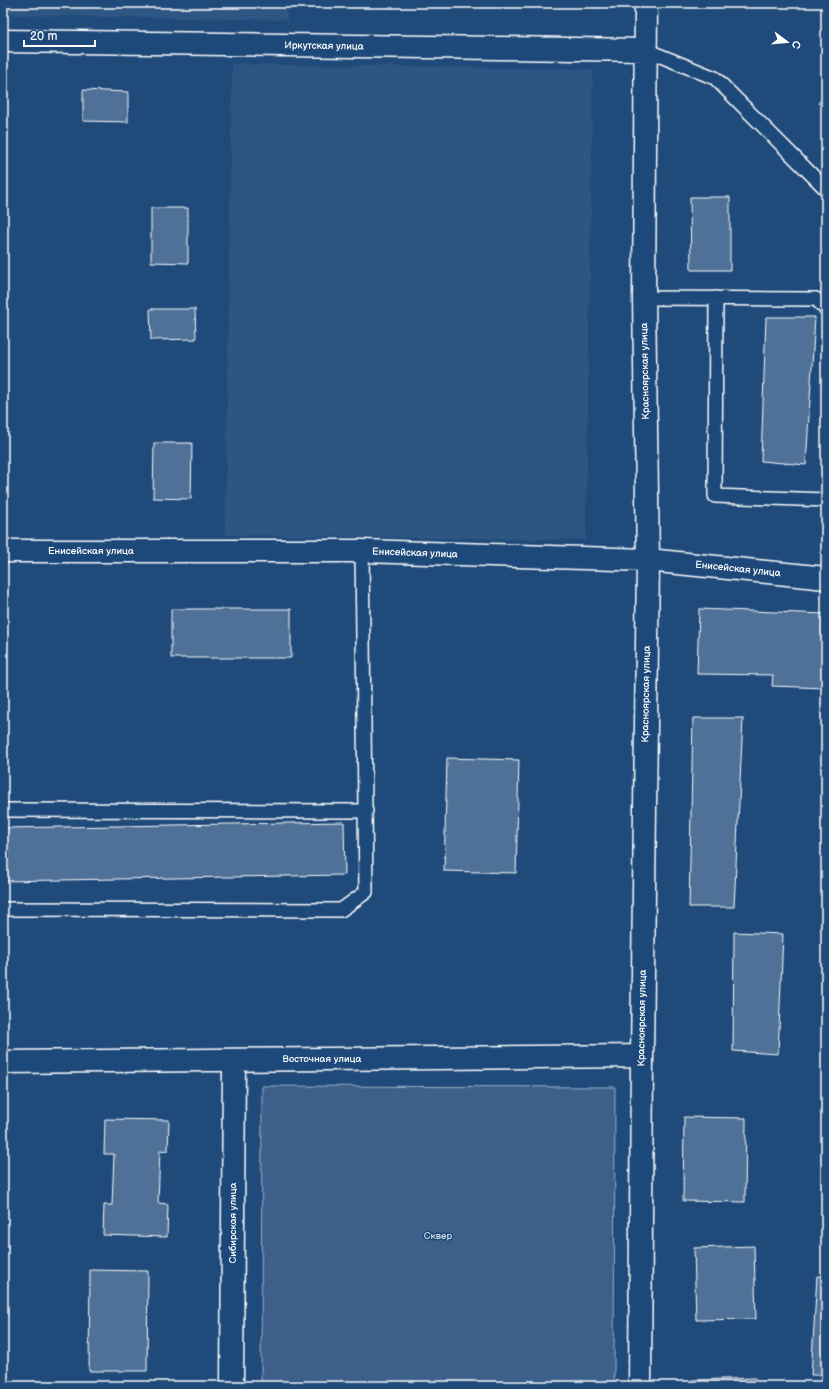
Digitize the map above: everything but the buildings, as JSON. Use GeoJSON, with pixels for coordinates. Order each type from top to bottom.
{"type":"FeatureCollection","features":[{"type":"Feature","properties":{"kind":"street","name":"Красноярская улица"},"geometry":{"type":"LineString","coordinates":[[640,1386],[648,560],[644,298],[646,3]]}},
{"type":"Feature","properties":{"kind":"street","name":"Иркутская улица"},"geometry":{"type":"LineString","coordinates":[[3,41],[646,50]]}},
{"type":"Feature","properties":{"kind":"street","name":"Енисейская улица"},"geometry":{"type":"LineString","coordinates":[[3,551],[362,551],[648,560],[826,578]]}},
{"type":"Feature","properties":{"kind":"street","name":"Восточная улица"},"geometry":{"type":"LineString","coordinates":[[3,1062],[642,1056]]}},
{"type":"Feature","properties":{"kind":"street","name":"Сибирская улица"},"geometry":{"type":"LineString","coordinates":[[232,1386],[234,1060]]}},
{"type":"Feature","properties":{"kind":"lane"},"geometry":{"type":"LineString","coordinates":[[646,50],[715,78],[826,189]]}},
{"type":"Feature","properties":{"kind":"lane"},"geometry":{"type":"LineString","coordinates":[[644,298],[816,300],[826,309]]}},
{"type":"Feature","properties":{"kind":"lane"},"geometry":{"type":"LineString","coordinates":[[716,298],[715,496],[826,500]]}},
{"type":"Feature","properties":{"kind":"lane"},"geometry":{"type":"LineString","coordinates":[[3,909],[341,910],[366,892],[362,551]]}},
{"type":"Feature","properties":{"kind":"lane"},"geometry":{"type":"LineString","coordinates":[[3,810],[366,812]]}},
{"type":"Feature","properties":{"kind":"shaded area"},"geometry":{"type":"Polygon","coordinates":[[[3,3],[287,3],[287,20],[3,15],[3,3]]]}},
{"type":"Feature","properties":{"kind":"shaded area"},"geometry":{"type":"Polygon","coordinates":[[[232,64],[593,69],[586,540],[225,535],[232,64]]]}},
{"type":"Feature","properties":{"kind":"green space","name":"Сквер"},"geometry":{"type":"Polygon","coordinates":[[[262,1086],[615,1087],[614,1386],[261,1386],[262,1086]]]}}]}
